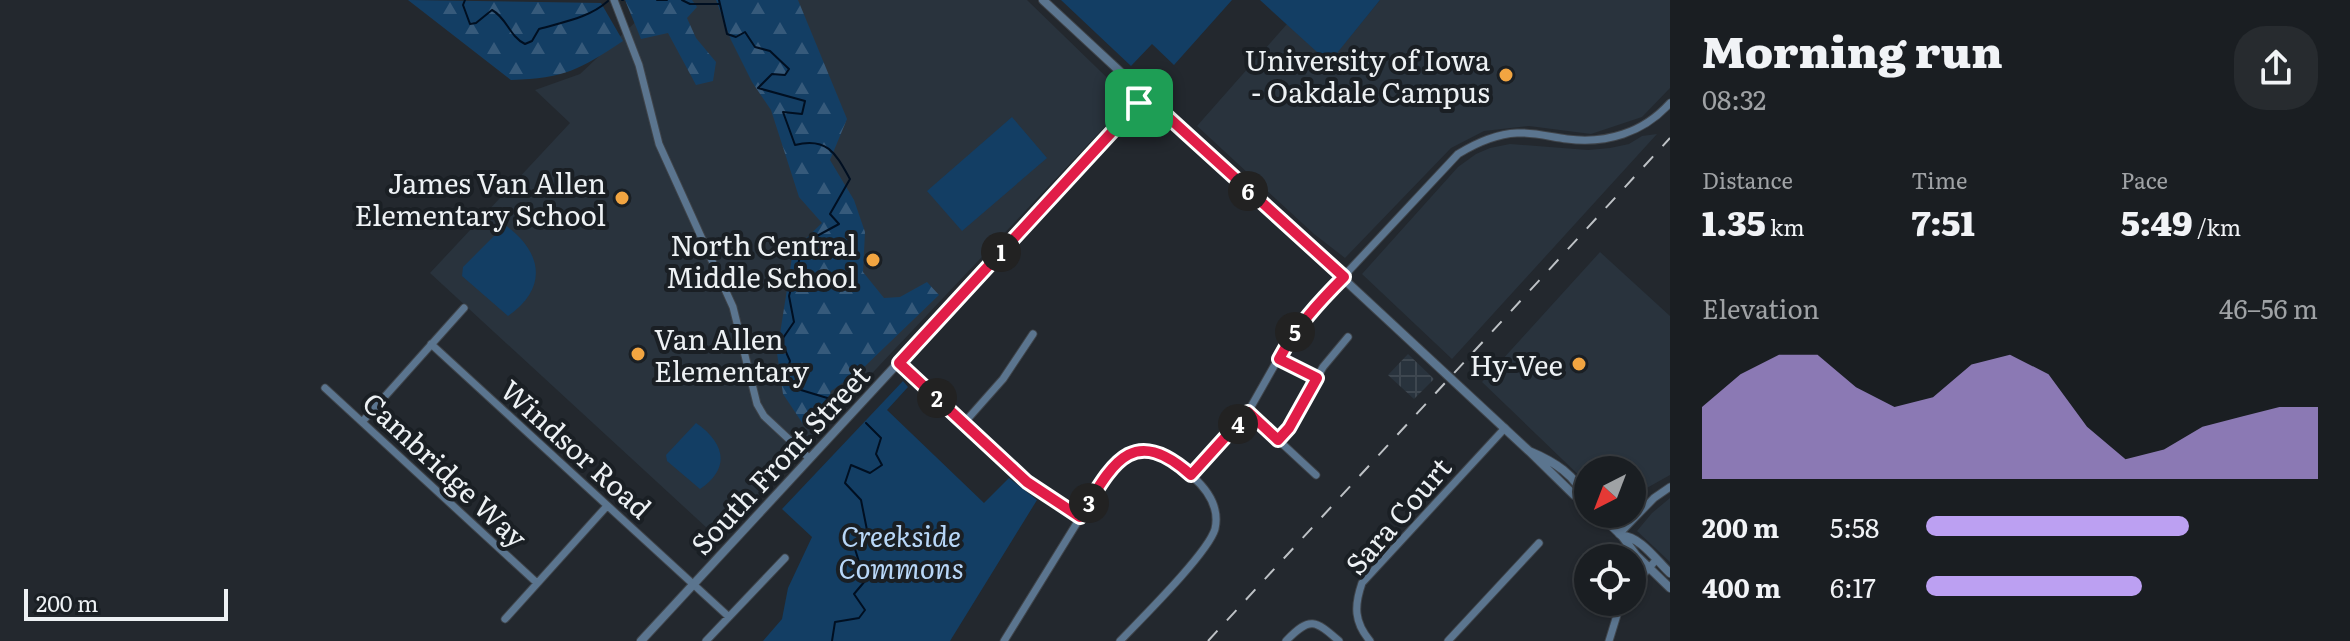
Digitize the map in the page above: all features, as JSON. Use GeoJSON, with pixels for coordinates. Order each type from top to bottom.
{"type":"FeatureCollection","features":[{"type":"Feature","properties":{"kind":"street"},"geometry":{"type":"LineString","coordinates":[[614,0],[639,65],[659,144],[733,307],[757,404],[764,416],[809,458]]}},
{"type":"Feature","properties":{"kind":"street"},"geometry":{"type":"LineString","coordinates":[[1043,0],[1344,277],[1574,495]]}},
{"type":"Feature","properties":{"kind":"street","name":"South Front Street"},"geometry":{"type":"LineString","coordinates":[[641,641],[1145,96]]}},
{"type":"Feature","properties":{"kind":"street"},"geometry":{"type":"LineString","coordinates":[[1191,475],[1248,412],[1290,338],[1313,309],[1446,165],[1470,147],[1498,136],[1520,133],[1582,140],[1609,138],[1643,126],[1670,103]]}},
{"type":"Feature","properties":{"kind":"street"},"geometry":{"type":"LineString","coordinates":[[362,422],[464,308]]}},
{"type":"Feature","properties":{"kind":"street"},"geometry":{"type":"LineString","coordinates":[[964,423],[1003,379],[1033,334]]}},
{"type":"Feature","properties":{"kind":"street"},"geometry":{"type":"LineString","coordinates":[[1278,440],[1289,428],[1317,378],[1348,337]]}},
{"type":"Feature","properties":{"kind":"street","name":"Windsor Road"},"geometry":{"type":"LineString","coordinates":[[431,344],[729,617]]}},
{"type":"Feature","properties":{"kind":"street"},"geometry":{"type":"LineString","coordinates":[[1279,359],[1317,378]]}},
{"type":"Feature","properties":{"kind":"street"},"geometry":{"type":"LineString","coordinates":[[899,363],[1027,482],[1080,517]]}},
{"type":"Feature","properties":{"kind":"street","name":"Cambridge Way"},"geometry":{"type":"LineString","coordinates":[[325,388],[537,583]]}},
{"type":"Feature","properties":{"kind":"street"},"geometry":{"type":"LineString","coordinates":[[1248,412],[1316,475]]}},
{"type":"Feature","properties":{"kind":"street","name":"Sara Court"},"geometry":{"type":"LineString","coordinates":[[1370,641],[1360,636],[1357,622],[1356,609],[1362,583],[1505,428]]}},
{"type":"Feature","properties":{"kind":"street"},"geometry":{"type":"LineString","coordinates":[[1004,641],[1109,471],[1129,454],[1146,451],[1161,453],[1175,460],[1207,490],[1214,505],[1216,524],[1210,540],[1120,641]]}},
{"type":"Feature","properties":{"kind":"street"},"geometry":{"type":"LineString","coordinates":[[1621,535],[1645,506],[1670,487]]}},
{"type":"Feature","properties":{"kind":"street"},"geometry":{"type":"LineString","coordinates":[[505,619],[607,506]]}},
{"type":"Feature","properties":{"kind":"street"},"geometry":{"type":"LineString","coordinates":[[1614,528],[1670,588]]}},
{"type":"Feature","properties":{"kind":"street"},"geometry":{"type":"LineString","coordinates":[[1621,535],[1629,536],[1670,573]]}},
{"type":"Feature","properties":{"kind":"street"},"geometry":{"type":"LineString","coordinates":[[1448,641],[1539,543]]}},
{"type":"Feature","properties":{"kind":"street"},"geometry":{"type":"LineString","coordinates":[[706,641],[785,558]]}},
{"type":"Feature","properties":{"kind":"street"},"geometry":{"type":"LineString","coordinates":[[1646,571],[1656,560]]}},
{"type":"Feature","properties":{"kind":"street"},"geometry":{"type":"LineString","coordinates":[[1609,641],[1617,616]]}},
{"type":"Feature","properties":{"kind":"street"},"geometry":{"type":"LineString","coordinates":[[1286,641],[1304,624],[1314,622],[1339,641]]}},
{"type":"Feature","properties":{"kind":"shaded area"},"geometry":{"type":"Polygon","coordinates":[[[659,0],[1027,0],[1130,100],[827,421],[720,540],[430,273],[570,123],[535,90],[580,74],[659,0]]]}},
{"type":"Feature","properties":{"kind":"shaded area"},"geometry":{"type":"Polygon","coordinates":[[[1380,0],[1670,0],[1670,88],[1642,117],[1591,134],[1529,126],[1484,131],[1451,148],[1345,258],[1314,234],[1197,126],[1287,24],[1329,62],[1380,0]]]}},
{"type":"Feature","properties":{"kind":"shaded area"},"geometry":{"type":"Polygon","coordinates":[[[1657,134],[1452,359],[1362,274],[1458,167],[1476,154],[1510,144],[1588,150],[1610,148],[1657,134]]]}},
{"type":"Feature","properties":{"kind":"shaded area"},"geometry":{"type":"Polygon","coordinates":[[[1600,252],[1670,316],[1670,475],[1646,488],[1646,456],[1574,456],[1574,471],[1482,382],[1600,252]]]}},
{"type":"Feature","properties":{"kind":"shaded area"},"geometry":{"type":"Polygon","coordinates":[[[1408,354],[1434,379],[1414,399],[1388,375],[1408,354]]]}},
{"type":"Feature","properties":{"kind":"shaded area"},"geometry":{"type":"Polygon","coordinates":[[[1670,498],[1670,562],[1637,531],[1646,528],[1646,520],[1670,498]]]}},
{"type":"Feature","properties":{"kind":"green space"},"geometry":{"type":"Polygon","coordinates":[[[408,0],[601,3],[623,41],[571,71],[511,80],[408,0]]]}},
{"type":"Feature","properties":{"kind":"green space"},"geometry":{"type":"Polygon","coordinates":[[[625,0],[692,0],[697,7],[687,18],[696,38],[716,62],[713,81],[696,85],[668,33],[641,39],[625,0]]]}},
{"type":"Feature","properties":{"kind":"green space"},"geometry":{"type":"Polygon","coordinates":[[[716,0],[798,0],[847,119],[830,160],[854,200],[865,232],[863,272],[884,298],[900,297],[927,282],[939,295],[861,370],[831,391],[823,419],[803,424],[783,394],[777,353],[793,251],[822,223],[799,197],[771,110],[752,82],[731,40],[716,0]]]}},
{"type":"Feature","properties":{"kind":"green space"},"geometry":{"type":"Polygon","coordinates":[[[1061,0],[1232,0],[1174,65],[1152,44],[1131,66],[1061,0]]]}},
{"type":"Feature","properties":{"kind":"green space"},"geometry":{"type":"Polygon","coordinates":[[[1260,0],[1380,0],[1329,63],[1260,0]]]}},
{"type":"Feature","properties":{"kind":"green space"},"geometry":{"type":"Polygon","coordinates":[[[1012,117],[1047,158],[962,231],[927,191],[1012,117]]]}},
{"type":"Feature","properties":{"kind":"green space"},"geometry":{"type":"Polygon","coordinates":[[[505,225],[527,246],[536,270],[530,294],[508,316],[462,276],[463,267],[505,225]]]}},
{"type":"Feature","properties":{"kind":"green space","name":"Creekside Commons"},"geometry":{"type":"Polygon","coordinates":[[[903,381],[908,387],[887,410],[984,503],[1009,478],[1037,500],[950,641],[763,641],[782,619],[788,588],[812,537],[782,509],[903,381]]]}},
{"type":"Feature","properties":{"kind":"green space"},"geometry":{"type":"Polygon","coordinates":[[[696,423],[713,439],[720,456],[717,473],[700,489],[667,461],[666,455],[696,423]]]}},
{"type":"Feature","properties":{"kind":"waterway"},"geometry":{"type":"LineString","coordinates":[[465,0],[463,5],[470,24],[492,10],[525,44],[532,41],[539,29],[584,15],[608,1]]}},
{"type":"Feature","properties":{"kind":"waterway"},"geometry":{"type":"LineString","coordinates":[[657,0],[667,0]]}},
{"type":"Feature","properties":{"kind":"waterway"},"geometry":{"type":"LineString","coordinates":[[682,0],[690,4],[720,4]]}},
{"type":"Feature","properties":{"kind":"waterway"},"geometry":{"type":"LineString","coordinates":[[719,0],[727,34],[736,37],[745,32],[755,47],[770,51],[789,69],[785,75],[772,74],[758,88],[805,101],[802,114],[783,112],[795,145],[816,143],[830,150],[850,179],[830,214],[839,224],[804,243],[789,296],[794,322],[781,341],[790,361],[786,376],[801,390],[847,404]]}},
{"type":"Feature","properties":{"kind":"waterway"},"geometry":{"type":"LineString","coordinates":[[832,641],[835,622],[859,618],[865,610],[854,594],[865,581],[855,549],[869,540],[861,500],[845,483],[851,465],[870,473],[882,465],[876,454],[881,438],[866,423]]}},
{"type":"Feature","properties":{"kind":"railway"},"geometry":{"type":"LineString","coordinates":[[1208,641],[1670,138]]}},
{"type":"Feature","properties":{"kind":"place","name":"University of Iowa - Oakdale Campus"},"geometry":{"type":"Point","coordinates":[1506,75]}},
{"type":"Feature","properties":{"kind":"place","name":"James Van Allen Elementary School"},"geometry":{"type":"Point","coordinates":[622,198]}},
{"type":"Feature","properties":{"kind":"place","name":"North Central Middle School"},"geometry":{"type":"Point","coordinates":[873,260]}},
{"type":"Feature","properties":{"kind":"place","name":"Van Allen Elementary"},"geometry":{"type":"Point","coordinates":[638,354]}},
{"type":"Feature","properties":{"kind":"place","name":"Hy-Vee"},"geometry":{"type":"Point","coordinates":[1579,364]}},
{"type":"Feature","properties":{"kind":"route"},"geometry":{"type":"LineString","coordinates":[[1145,96],[1344,277],[1290,338],[1279,359],[1317,378],[1289,428],[1278,440],[1248,412],[1191,475],[1175,460],[1161,453],[1146,451],[1129,454],[1109,471],[1080,517],[1027,482],[899,363],[1139,103],[1145,96]]}}]}
